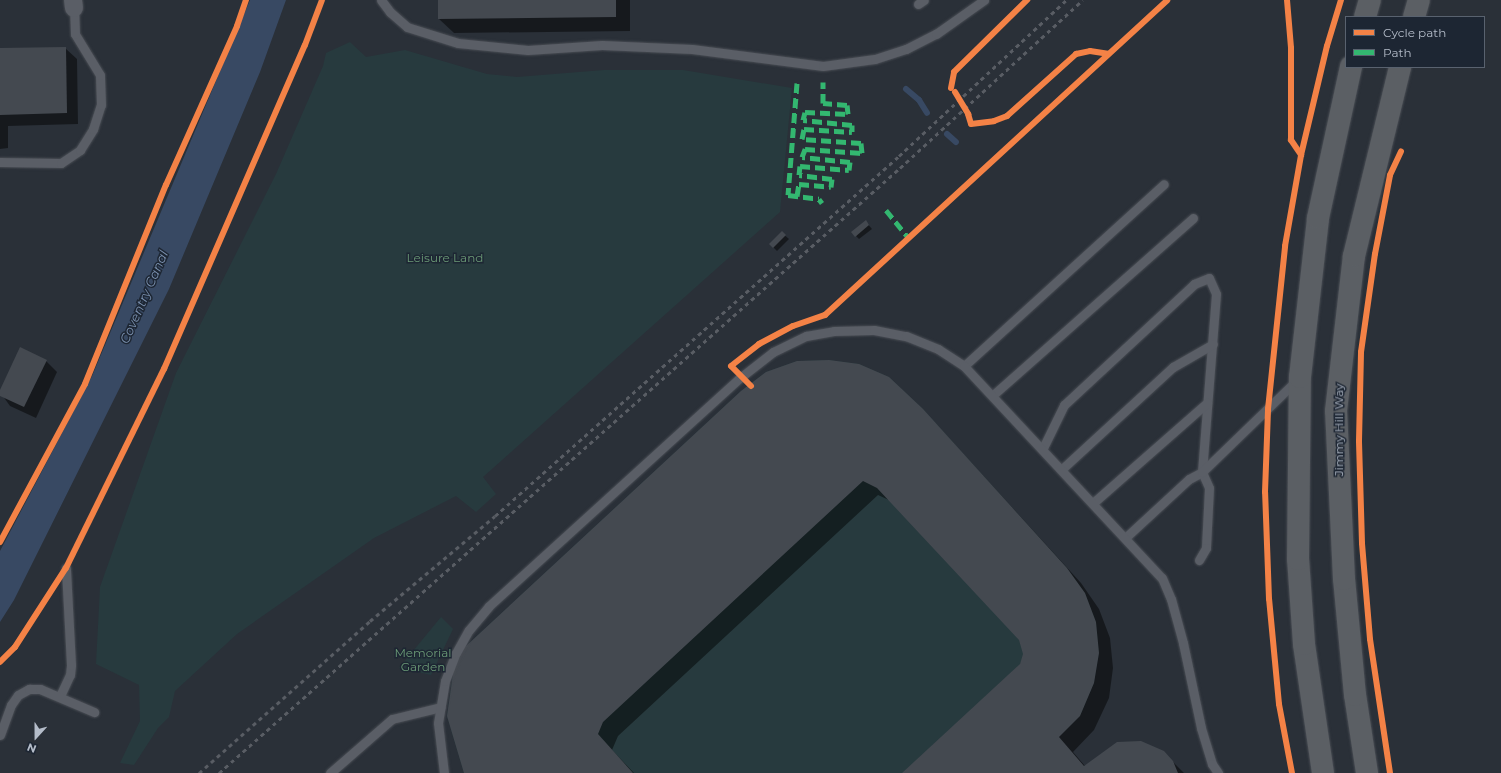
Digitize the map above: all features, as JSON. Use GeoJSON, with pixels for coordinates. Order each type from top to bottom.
{"type":"FeatureCollection","features":[{"type":"Feature","properties":{"kind":"highway"},"geometry":{"type":"LineString","coordinates":[[1365,16],[1370,0]]}},
{"type":"Feature","properties":{"kind":"highway"},"geometry":{"type":"LineString","coordinates":[[1414,16],[1419,0]]}},
{"type":"Feature","properties":{"kind":"highway"},"geometry":{"type":"LineString","coordinates":[[1323,773],[1304,644],[1298,559],[1300,377],[1318,218],[1351,68]]}},
{"type":"Feature","properties":{"kind":"highway","name":"Jimmy Hill Way"},"geometry":{"type":"LineString","coordinates":[[1367,773],[1355,695],[1344,579],[1336,411],[1354,256],[1400,68]]}},
{"type":"Feature","properties":{"kind":"lane"},"geometry":{"type":"LineString","coordinates":[[381,0],[390,12],[406,27],[458,43],[528,50],[602,45],[692,50],[823,66],[875,59],[906,48],[936,34],[984,0]]}},
{"type":"Feature","properties":{"kind":"lane"},"geometry":{"type":"LineString","coordinates":[[0,162],[61,163],[80,150],[94,129],[101,105],[100,75],[75,34],[73,4]]}},
{"type":"Feature","properties":{"kind":"lane"},"geometry":{"type":"LineString","coordinates":[[964,366],[1164,184]]}},
{"type":"Feature","properties":{"kind":"lane"},"geometry":{"type":"LineString","coordinates":[[993,395],[1193,218]]}},
{"type":"Feature","properties":{"kind":"lane"},"geometry":{"type":"LineString","coordinates":[[1043,448],[1064,405],[1194,284],[1209,278],[1216,294],[1202,472],[1209,488],[1206,548],[1199,560]]}},
{"type":"Feature","properties":{"kind":"lane"},"geometry":{"type":"LineString","coordinates":[[444,773],[441,761],[438,723],[445,681],[456,653],[469,630],[489,606],[741,377],[773,352],[806,336],[834,331],[874,330],[906,336],[938,349],[964,366],[1043,448],[1162,578],[1171,599],[1201,728],[1212,764],[1218,773]]}},
{"type":"Feature","properties":{"kind":"lane"},"geometry":{"type":"LineString","coordinates":[[1062,469],[1173,367],[1213,344]]}},
{"type":"Feature","properties":{"kind":"lane"},"geometry":{"type":"LineString","coordinates":[[1125,538],[1189,479],[1202,472],[1300,377]]}},
{"type":"Feature","properties":{"kind":"lane"},"geometry":{"type":"LineString","coordinates":[[1093,503],[1207,403]]}},
{"type":"Feature","properties":{"kind":"lane"},"geometry":{"type":"LineString","coordinates":[[60,696],[70,675],[71,665],[66,568]]}},
{"type":"Feature","properties":{"kind":"lane"},"geometry":{"type":"LineString","coordinates":[[0,735],[11,705],[18,695],[28,689],[40,689],[60,696],[94,712]]}},
{"type":"Feature","properties":{"kind":"lane"},"geometry":{"type":"LineString","coordinates":[[330,773],[392,719],[441,707]]}},
{"type":"Feature","properties":{"kind":"green space","name":"Leisure Land"},"geometry":{"type":"Polygon","coordinates":[[[350,42],[366,57],[405,50],[487,74],[517,77],[604,70],[683,70],[792,88],[780,212],[483,477],[496,494],[476,512],[456,496],[374,538],[237,634],[175,691],[169,717],[158,728],[134,765],[120,763],[140,721],[139,685],[96,664],[100,587],[176,373],[276,174],[323,66],[326,53],[350,42]]]}},
{"type":"Feature","properties":{"kind":"green space"},"geometry":{"type":"Polygon","coordinates":[[[829,360],[859,364],[889,377],[923,409],[1067,568],[1085,593],[1096,622],[1099,653],[1094,683],[1080,716],[1021,773],[464,773],[447,716],[454,667],[465,647],[741,391],[766,372],[797,361],[829,360]]]}},
{"type":"Feature","properties":{"kind":"green space","name":"Memorial Garden"},"geometry":{"type":"Polygon","coordinates":[[[441,617],[453,629],[431,675],[399,668],[441,617]]]}},
{"type":"Feature","properties":{"kind":"water","name":"Coventry Canal"},"geometry":{"type":"Polygon","coordinates":[[[250,0],[286,0],[260,72],[169,289],[14,600],[0,622],[0,551],[92,376],[250,0]]]}},
{"type":"Feature","properties":{"kind":"building"},"geometry":{"type":"Polygon","coordinates":[[[438,0],[616,0],[616,17],[438,19],[438,0]]]}},
{"type":"Feature","properties":{"kind":"building"},"geometry":{"type":"Polygon","coordinates":[[[66,47],[67,113],[0,115],[0,48],[66,47]]]}},
{"type":"Feature","properties":{"kind":"building"},"geometry":{"type":"Polygon","coordinates":[[[866,220],[869,225],[855,237],[851,232],[866,220]]]}},
{"type":"Feature","properties":{"kind":"building"},"geometry":{"type":"Polygon","coordinates":[[[782,231],[786,235],[773,248],[769,244],[782,231]]]}},
{"type":"Feature","properties":{"kind":"building"},"geometry":{"type":"Polygon","coordinates":[[[20,347],[47,360],[24,407],[0,396],[0,390],[20,347]]]}},
{"type":"Feature","properties":{"kind":"building"},"geometry":{"type":"Polygon","coordinates":[[[829,360],[859,364],[889,377],[923,409],[1067,568],[1085,593],[1096,622],[1099,653],[1094,683],[1080,716],[1059,737],[1084,766],[1117,742],[1141,741],[1164,751],[1173,761],[1178,773],[902,773],[1020,664],[1023,654],[1019,640],[877,488],[863,481],[603,722],[598,734],[633,773],[464,773],[447,716],[454,667],[465,647],[741,391],[766,372],[797,361],[829,360]]]}},
{"type":"Feature","properties":{"kind":"waterway"},"geometry":{"type":"LineString","coordinates":[[906,89],[919,100],[927,113]]}},
{"type":"Feature","properties":{"kind":"waterway"},"geometry":{"type":"LineString","coordinates":[[947,134],[956,142]]}},
{"type":"Feature","properties":{"kind":"railway"},"geometry":{"type":"LineString","coordinates":[[199,773],[370,621],[495,516],[899,156],[1066,0]]}},
{"type":"Feature","properties":{"kind":"railway"},"geometry":{"type":"LineString","coordinates":[[219,773],[900,168],[1083,0]]}},
{"type":"Feature","properties":{"kind":"marked path"},"geometry":{"type":"LineString","coordinates":[[797,196],[799,184],[831,187],[832,179],[799,175],[800,166],[849,170],[850,162],[802,157],[805,149],[862,153],[861,143],[802,139],[804,129],[852,132],[852,125],[803,120],[805,112],[848,114],[847,105],[823,103],[823,82]]}},
{"type":"Feature","properties":{"kind":"marked path"},"geometry":{"type":"LineString","coordinates":[[797,83],[788,195],[819,199],[822,203]]}},
{"type":"Feature","properties":{"kind":"marked path"},"geometry":{"type":"LineString","coordinates":[[886,210],[909,238]]}},
{"type":"Feature","properties":{"kind":"cycle path"},"geometry":{"type":"LineString","coordinates":[[0,542],[85,384],[166,185],[237,26],[246,0]]}},
{"type":"Feature","properties":{"kind":"cycle path"},"geometry":{"type":"LineString","coordinates":[[0,662],[15,647],[66,568],[164,369],[305,45],[322,0]]}},
{"type":"Feature","properties":{"kind":"cycle path"},"geometry":{"type":"LineString","coordinates":[[951,88],[954,72],[1027,0]]}},
{"type":"Feature","properties":{"kind":"cycle path"},"geometry":{"type":"LineString","coordinates":[[751,386],[731,366],[759,344],[793,326],[825,315],[1167,0]]}},
{"type":"Feature","properties":{"kind":"cycle path"},"geometry":{"type":"LineString","coordinates":[[1287,0],[1291,48],[1291,140],[1301,155]]}},
{"type":"Feature","properties":{"kind":"cycle path"},"geometry":{"type":"LineString","coordinates":[[1292,773],[1279,704],[1269,599],[1265,492],[1268,409],[1285,246],[1301,155],[1327,46],[1341,0]]}},
{"type":"Feature","properties":{"kind":"cycle path"},"geometry":{"type":"LineString","coordinates":[[955,92],[968,114],[971,124],[994,121],[1007,116],[1076,54],[1090,51],[1108,54]]}},
{"type":"Feature","properties":{"kind":"cycle path"},"geometry":{"type":"LineString","coordinates":[[1390,773],[1370,639],[1362,543],[1359,441],[1361,352],[1375,254],[1390,175],[1401,151]]}}]}
